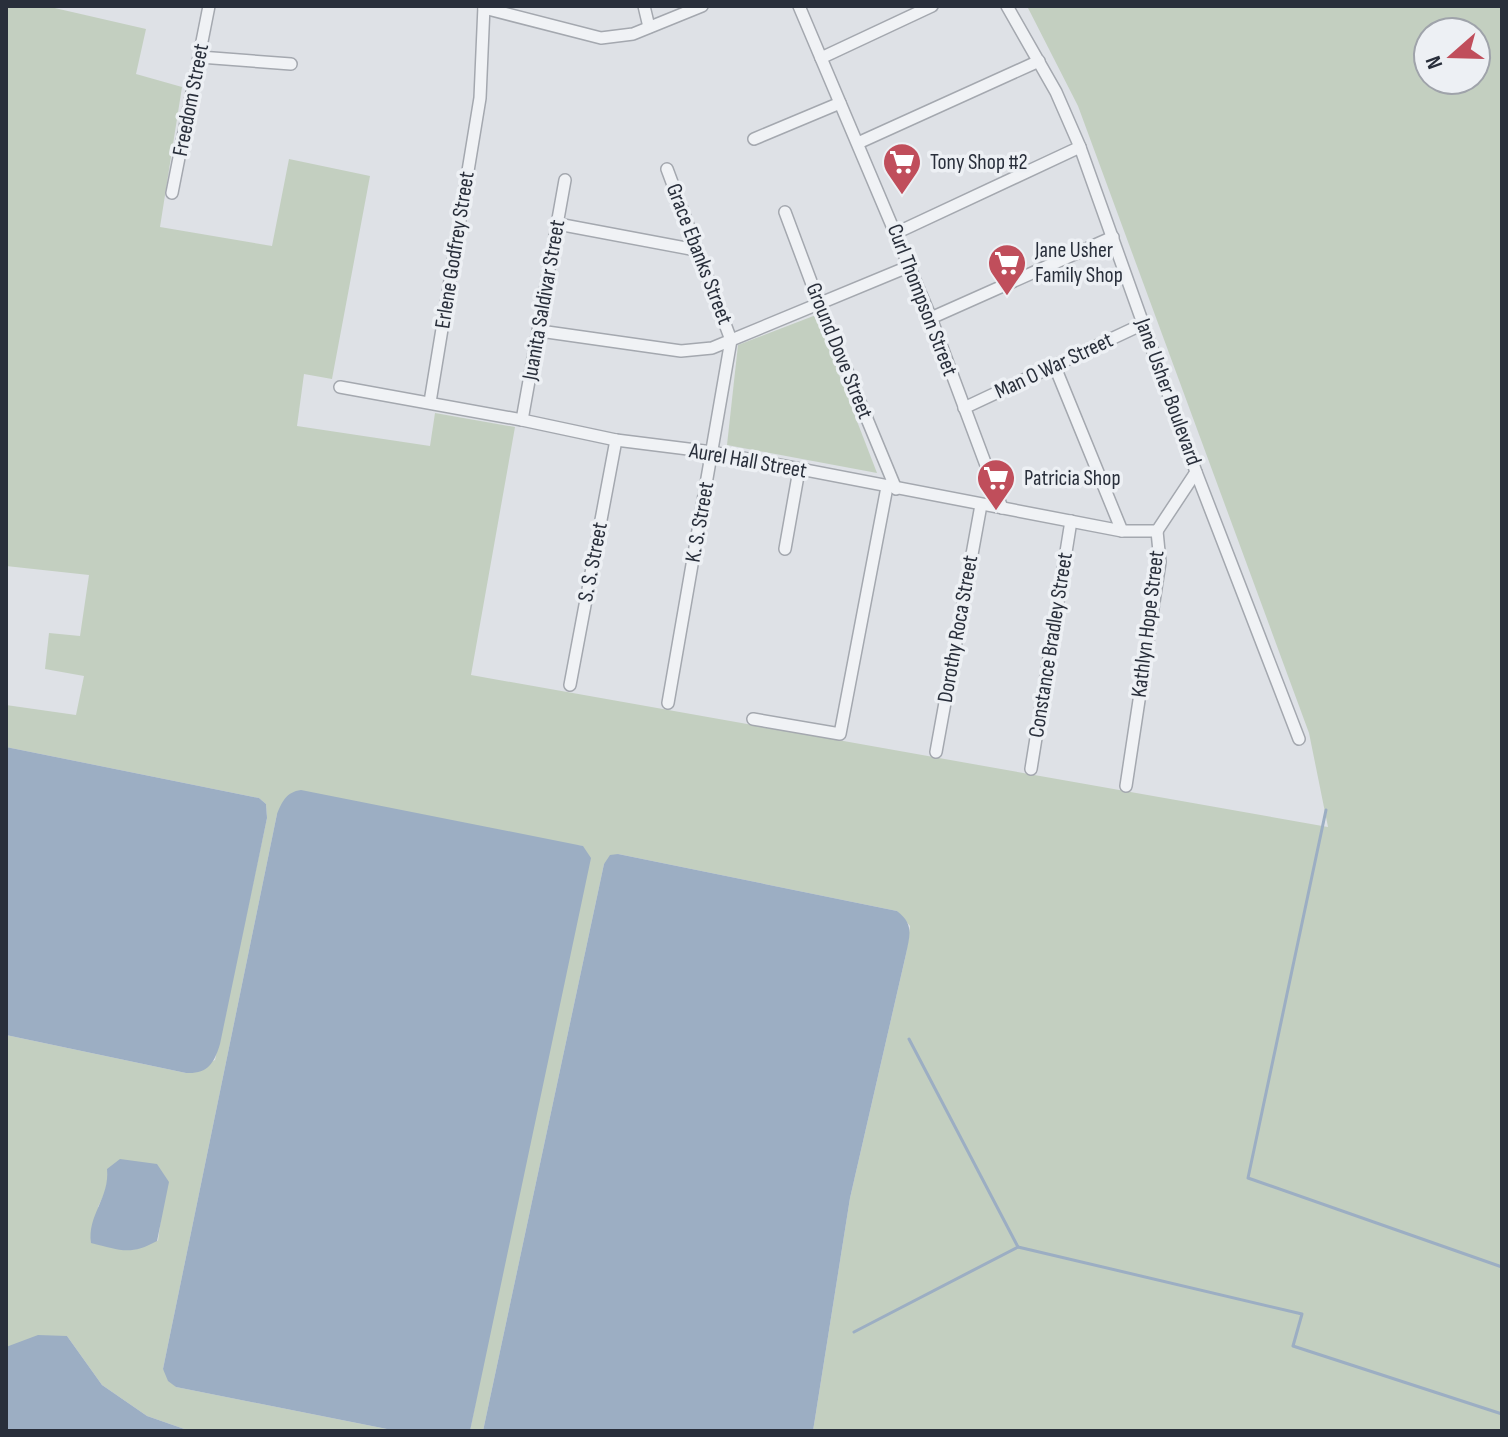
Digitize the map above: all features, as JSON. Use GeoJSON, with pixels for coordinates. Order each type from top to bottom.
{"type":"FeatureCollection","features":[{"type":"Feature","properties":{"kind":"street","name":"Freedom Street"},"geometry":{"type":"LineString","coordinates":[[172,193],[209,6]]}},
{"type":"Feature","properties":{"kind":"street"},"geometry":{"type":"LineString","coordinates":[[644,6],[649,27]]}},
{"type":"Feature","properties":{"kind":"street"},"geometry":{"type":"LineString","coordinates":[[484,7],[601,38],[649,27],[702,6]]}},
{"type":"Feature","properties":{"kind":"street","name":"Curl Thompson Street"},"geometry":{"type":"LineString","coordinates":[[799,6],[910,266],[1002,508]]}},
{"type":"Feature","properties":{"kind":"street"},"geometry":{"type":"LineString","coordinates":[[821,58],[932,6]]}},
{"type":"Feature","properties":{"kind":"street","name":"Jane Usher Boulevard"},"geometry":{"type":"LineString","coordinates":[[1007,6],[1056,92],[1080,147],[1196,472],[1299,739]]}},
{"type":"Feature","properties":{"kind":"street","name":"Erlene Godfrey Street"},"geometry":{"type":"LineString","coordinates":[[430,402],[480,98],[484,7]]}},
{"type":"Feature","properties":{"kind":"street"},"geometry":{"type":"LineString","coordinates":[[200,57],[291,64]]}},
{"type":"Feature","properties":{"kind":"street"},"geometry":{"type":"LineString","coordinates":[[858,143],[1039,61]]}},
{"type":"Feature","properties":{"kind":"street"},"geometry":{"type":"LineString","coordinates":[[754,139],[840,103]]}},
{"type":"Feature","properties":{"kind":"street"},"geometry":{"type":"LineString","coordinates":[[896,233],[1080,147]]}},
{"type":"Feature","properties":{"kind":"street","name":"Grace Ebanks Street"},"geometry":{"type":"LineString","coordinates":[[667,169],[731,340]]}},
{"type":"Feature","properties":{"kind":"street","name":"Juanita Saldivar Street"},"geometry":{"type":"LineString","coordinates":[[522,420],[565,180]]}},
{"type":"Feature","properties":{"kind":"street","name":"Ground Dove Street"},"geometry":{"type":"LineString","coordinates":[[785,212],[892,488]]}},
{"type":"Feature","properties":{"kind":"street"},"geometry":{"type":"LineString","coordinates":[[558,224],[696,250]]}},
{"type":"Feature","properties":{"kind":"street"},"geometry":{"type":"LineString","coordinates":[[931,318],[1113,237]]}},
{"type":"Feature","properties":{"kind":"street"},"geometry":{"type":"LineString","coordinates":[[540,331],[681,351],[712,348],[910,266]]}},
{"type":"Feature","properties":{"kind":"street","name":"Man O War Street"},"geometry":{"type":"LineString","coordinates":[[964,408],[1143,324]]}},
{"type":"Feature","properties":{"kind":"street","name":"K. S. Street"},"geometry":{"type":"LineString","coordinates":[[668,703],[731,340]]}},
{"type":"Feature","properties":{"kind":"street"},"geometry":{"type":"LineString","coordinates":[[1055,367],[1122,531]]}},
{"type":"Feature","properties":{"kind":"street","name":"Aurel Hall Street"},"geometry":{"type":"LineString","coordinates":[[340,387],[616,440],[712,452],[1122,531],[1157,531]]}},
{"type":"Feature","properties":{"kind":"street","name":"S. S. Street"},"geometry":{"type":"LineString","coordinates":[[570,685],[616,440]]}},
{"type":"Feature","properties":{"kind":"street"},"geometry":{"type":"LineString","coordinates":[[785,549],[799,470]]}},
{"type":"Feature","properties":{"kind":"street","name":"Kathlyn Hope Street"},"geometry":{"type":"LineString","coordinates":[[1126,786],[1160,562],[1157,531],[1196,472]]}},
{"type":"Feature","properties":{"kind":"street"},"geometry":{"type":"LineString","coordinates":[[753,719],[840,734],[892,488]]}},
{"type":"Feature","properties":{"kind":"street","name":"Dorothy Roca Street"},"geometry":{"type":"LineString","coordinates":[[936,752],[981,505]]}},
{"type":"Feature","properties":{"kind":"street","name":"Constance Bradley Street"},"geometry":{"type":"LineString","coordinates":[[1031,769],[1071,521]]}},
{"type":"Feature","properties":{"kind":"green space"},"geometry":{"type":"Polygon","coordinates":[[[6,6],[46,6],[146,29],[136,74],[182,87],[160,227],[272,246],[289,159],[370,176],[332,379],[304,374],[297,426],[430,446],[435,413],[515,427],[471,675],[1328,827],[1309,733],[1078,106],[1027,6],[1502,6],[1502,1431],[813,1431],[850,1198],[910,926],[897,911],[618,854],[604,864],[483,1431],[470,1431],[583,846],[277,814],[163,1369],[176,1387],[397,1431],[190,1431],[147,1416],[102,1385],[67,1336],[6,1347],[6,1035],[186,1073],[215,1060],[267,818],[266,804],[259,798],[6,747],[6,705],[76,715],[84,676],[45,669],[49,633],[80,636],[89,575],[6,566],[6,6]],[[108,1186],[98,1207],[158,1241],[161,1217],[108,1186]]]}},
{"type":"Feature","properties":{"kind":"green space"},"geometry":{"type":"Polygon","coordinates":[[[816,315],[877,473],[727,445],[738,345],[816,315]]]}},
{"type":"Feature","properties":{"kind":"water"},"geometry":{"type":"Polygon","coordinates":[[[6,747],[259,798],[266,804],[267,818],[220,1044],[212,1062],[204,1070],[186,1073],[6,1035],[6,747]]]}},
{"type":"Feature","properties":{"kind":"water"},"geometry":{"type":"Polygon","coordinates":[[[301,790],[583,846],[591,858],[470,1431],[397,1431],[176,1387],[168,1381],[163,1369],[277,814],[288,795],[301,790]]]}},
{"type":"Feature","properties":{"kind":"water"},"geometry":{"type":"Polygon","coordinates":[[[618,854],[897,911],[908,925],[907,947],[850,1198],[813,1431],[483,1431],[604,864],[610,855],[618,854]]]}},
{"type":"Feature","properties":{"kind":"water"},"geometry":{"type":"Polygon","coordinates":[[[120,1159],[157,1164],[169,1182],[157,1241],[139,1249],[118,1249],[91,1243],[92,1224],[105,1189],[107,1169],[120,1159]]]}},
{"type":"Feature","properties":{"kind":"water"},"geometry":{"type":"Polygon","coordinates":[[[38,1335],[67,1336],[102,1385],[147,1416],[190,1431],[6,1431],[6,1347],[38,1335]]]}},
{"type":"Feature","properties":{"kind":"waterway"},"geometry":{"type":"LineString","coordinates":[[1326,810],[1248,1178],[1502,1267]]}},
{"type":"Feature","properties":{"kind":"waterway"},"geometry":{"type":"LineString","coordinates":[[909,1039],[1018,1247]]}},
{"type":"Feature","properties":{"kind":"waterway"},"geometry":{"type":"LineString","coordinates":[[854,1332],[1018,1247],[1302,1314],[1293,1346],[1502,1414]]}},
{"type":"Feature","properties":{"kind":"place","name":"Tony Shop #2"},"geometry":{"type":"Point","coordinates":[902,196]}},
{"type":"Feature","properties":{"kind":"place","name":"Jane Usher Family Shop"},"geometry":{"type":"Point","coordinates":[1007,297]}},
{"type":"Feature","properties":{"kind":"place","name":"Patricia Shop"},"geometry":{"type":"Point","coordinates":[996,512]}}]}
